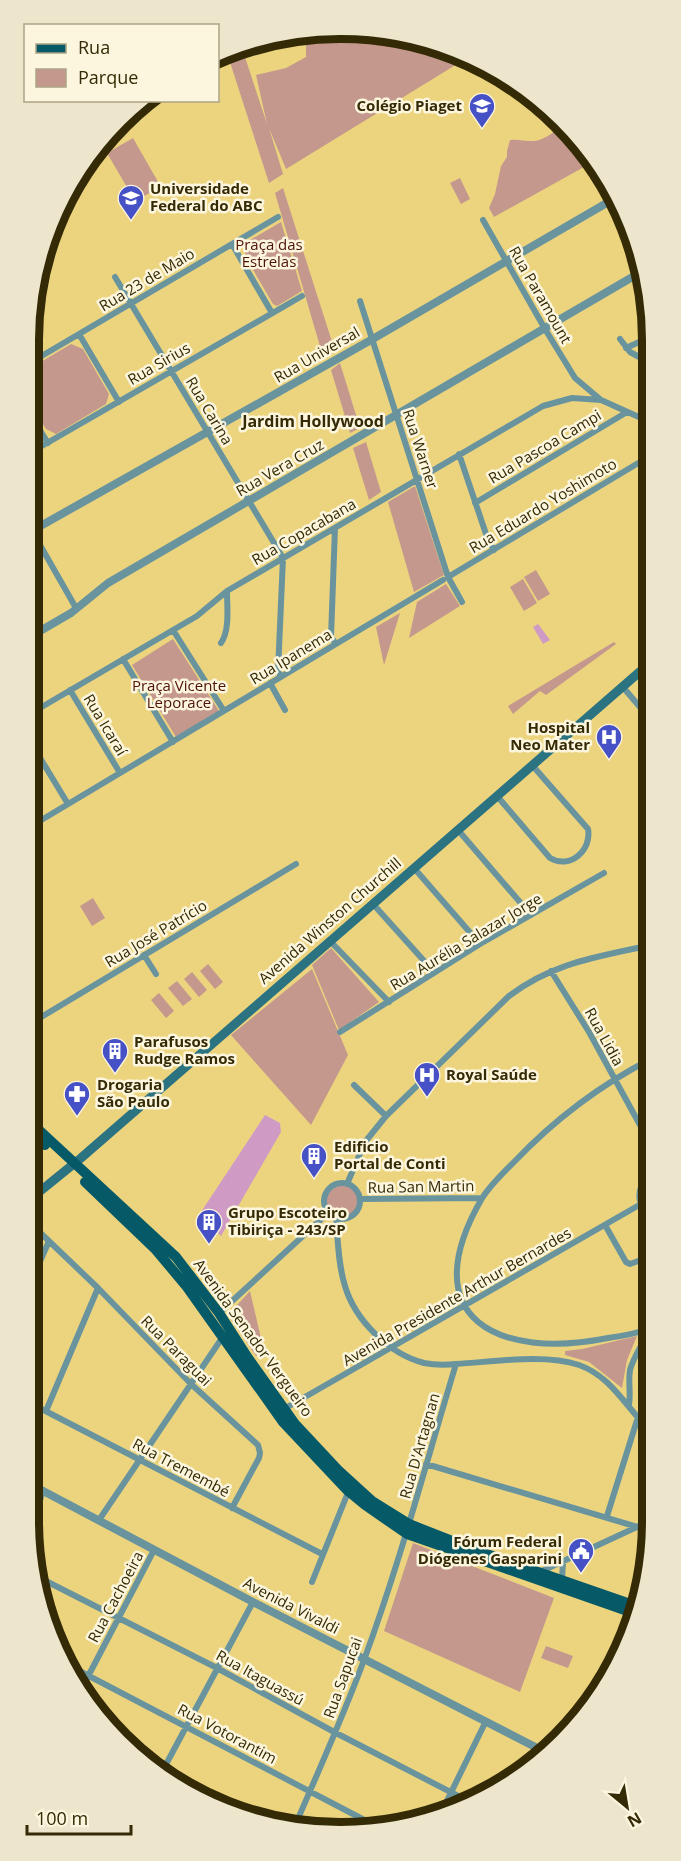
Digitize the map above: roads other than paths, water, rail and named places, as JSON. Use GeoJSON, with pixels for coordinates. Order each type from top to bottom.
{"type":"FeatureCollection","features":[{"type":"Feature","properties":{"kind":"main road","name":"Avenida Winston Churchill"},"geometry":{"type":"LineString","coordinates":[[39,1192],[642,670]]}},
{"type":"Feature","properties":{"kind":"main road","name":"Avenida Senador Vergueiro"},"geometry":{"type":"LineString","coordinates":[[39,1131],[156,1250],[187,1287],[222,1338],[279,1410],[312,1442],[351,1487],[408,1529],[628,1611]]}},
{"type":"Feature","properties":{"kind":"main road","name":"Avenida Senador Vergueiro"},"geometry":{"type":"LineString","coordinates":[[39,1139],[73,1165],[176,1257],[219,1313],[279,1410]]}},
{"type":"Feature","properties":{"kind":"main road"},"geometry":{"type":"LineString","coordinates":[[207,1314],[219,1313]]}},
{"type":"Feature","properties":{"kind":"main road"},"geometry":{"type":"LineString","coordinates":[[222,1338],[241,1347]]}},
{"type":"Feature","properties":{"kind":"main road","name":"Avenida Senador Vergueiro"},"geometry":{"type":"LineString","coordinates":[[408,1529],[630,1604]]}},
{"type":"Feature","properties":{"kind":"street","name":"Rua Universal"},"geometry":{"type":"LineString","coordinates":[[39,527],[371,340],[608,202]]}},
{"type":"Feature","properties":{"kind":"street","name":"Rua 23 de Maio"},"geometry":{"type":"LineString","coordinates":[[39,358],[278,217]]}},
{"type":"Feature","properties":{"kind":"street","name":"Rua Paramount"},"geometry":{"type":"LineString","coordinates":[[483,220],[545,329],[578,381],[601,400],[642,419]]}},
{"type":"Feature","properties":{"kind":"street"},"geometry":{"type":"LineString","coordinates":[[232,244],[273,313]]}},
{"type":"Feature","properties":{"kind":"street","name":"Rua Vera Cruz"},"geometry":{"type":"LineString","coordinates":[[39,631],[76,608],[108,583],[635,276]]}},
{"type":"Feature","properties":{"kind":"street","name":"Rua Carina"},"geometry":{"type":"LineString","coordinates":[[114,277],[283,558]]}},
{"type":"Feature","properties":{"kind":"street","name":"Rua Sirius"},"geometry":{"type":"LineString","coordinates":[[39,448],[302,296]]}},
{"type":"Feature","properties":{"kind":"street","name":"Rua Warner"},"geometry":{"type":"LineString","coordinates":[[360,301],[446,578],[462,602]]}},
{"type":"Feature","properties":{"kind":"street"},"geometry":{"type":"LineString","coordinates":[[79,334],[119,402]]}},
{"type":"Feature","properties":{"kind":"street"},"geometry":{"type":"LineString","coordinates":[[620,339],[626,348],[642,359]]}},
{"type":"Feature","properties":{"kind":"street"},"geometry":{"type":"LineString","coordinates":[[626,348],[642,340]]}},
{"type":"Feature","properties":{"kind":"street","name":"Rua Paramount"},"geometry":{"type":"LineString","coordinates":[[578,381],[582,398]]}},
{"type":"Feature","properties":{"kind":"street","name":"Rua Copacabana"},"geometry":{"type":"LineString","coordinates":[[39,708],[201,613],[227,591],[543,406],[557,401],[582,398],[601,400]]}},
{"type":"Feature","properties":{"kind":"street","name":"Rua Pascoa Campi"},"geometry":{"type":"LineString","coordinates":[[475,502],[627,412]]}},
{"type":"Feature","properties":{"kind":"street"},"geometry":{"type":"LineString","coordinates":[[39,429],[48,443]]}},
{"type":"Feature","properties":{"kind":"street"},"geometry":{"type":"LineString","coordinates":[[459,454],[489,544],[494,550]]}},
{"type":"Feature","properties":{"kind":"street","name":"Rua Eduardo Yoshimoto"},"geometry":{"type":"LineString","coordinates":[[446,578],[642,461]]}},
{"type":"Feature","properties":{"kind":"street"},"geometry":{"type":"LineString","coordinates":[[335,528],[332,637],[336,644]]}},
{"type":"Feature","properties":{"kind":"street"},"geometry":{"type":"LineString","coordinates":[[39,547],[76,608]]}},
{"type":"Feature","properties":{"kind":"street"},"geometry":{"type":"LineString","coordinates":[[281,677],[278,670],[283,558]]}},
{"type":"Feature","properties":{"kind":"street","name":"Rua Ipanema"},"geometry":{"type":"LineString","coordinates":[[39,821],[446,578]]}},
{"type":"Feature","properties":{"kind":"street"},"geometry":{"type":"LineString","coordinates":[[221,643],[226,630],[227,591]]}},
{"type":"Feature","properties":{"kind":"street"},"geometry":{"type":"LineString","coordinates":[[173,630],[224,711]]}},
{"type":"Feature","properties":{"kind":"street"},"geometry":{"type":"LineString","coordinates":[[123,659],[172,742]]}},
{"type":"Feature","properties":{"kind":"street"},"geometry":{"type":"LineString","coordinates":[[270,683],[285,710]]}},
{"type":"Feature","properties":{"kind":"street"},"geometry":{"type":"LineString","coordinates":[[622,687],[642,710]]}},
{"type":"Feature","properties":{"kind":"street","name":"Rua Icaraí"},"geometry":{"type":"LineString","coordinates":[[70,690],[120,773]]}},
{"type":"Feature","properties":{"kind":"street"},"geometry":{"type":"LineString","coordinates":[[39,756],[68,804]]}},
{"type":"Feature","properties":{"kind":"street"},"geometry":{"type":"LineString","coordinates":[[497,796],[549,858],[560,863],[568,862],[580,855],[586,846],[589,836],[588,829],[532,765]]}},
{"type":"Feature","properties":{"kind":"street"},"geometry":{"type":"LineString","coordinates":[[458,830],[531,915]]}},
{"type":"Feature","properties":{"kind":"street","name":"Rua José Patrício"},"geometry":{"type":"LineString","coordinates":[[39,1018],[296,864]]}},
{"type":"Feature","properties":{"kind":"street"},"geometry":{"type":"LineString","coordinates":[[414,868],[480,944]]}},
{"type":"Feature","properties":{"kind":"street","name":"Rua Aurélia Salazar Jorge"},"geometry":{"type":"LineString","coordinates":[[340,1032],[480,944],[604,873]]}},
{"type":"Feature","properties":{"kind":"street"},"geometry":{"type":"LineString","coordinates":[[373,904],[434,972]]}},
{"type":"Feature","properties":{"kind":"street"},"geometry":{"type":"LineString","coordinates":[[330,941],[389,1002]]}},
{"type":"Feature","properties":{"kind":"street"},"geometry":{"type":"LineString","coordinates":[[347,1184],[365,1142],[386,1116],[509,996],[524,985],[575,961],[642,947]]}},
{"type":"Feature","properties":{"kind":"street"},"geometry":{"type":"LineString","coordinates":[[144,955],[156,974]]}},
{"type":"Feature","properties":{"kind":"street","name":"Rua Lidia"},"geometry":{"type":"LineString","coordinates":[[551,971],[589,1032],[642,1129]]}},
{"type":"Feature","properties":{"kind":"street"},"geometry":{"type":"LineString","coordinates":[[642,1064],[614,1079],[564,1114],[501,1175],[482,1198],[458,1254],[458,1285],[465,1306],[486,1329],[508,1339],[527,1343],[579,1343],[642,1330]]}},
{"type":"Feature","properties":{"kind":"street"},"geometry":{"type":"LineString","coordinates":[[354,1085],[386,1116]]}},
{"type":"Feature","properties":{"kind":"street"},"geometry":{"type":"LineString","coordinates":[[347,1184],[356,1189],[360,1199],[355,1214],[344,1219],[336,1218],[328,1213],[324,1201],[326,1193],[335,1185],[347,1184]]}},
{"type":"Feature","properties":{"kind":"street"},"geometry":{"type":"LineString","coordinates":[[641,1204],[639,1194],[642,1187]]}},
{"type":"Feature","properties":{"kind":"street","name":"Rua San Martin"},"geometry":{"type":"LineString","coordinates":[[360,1199],[482,1198]]}},
{"type":"Feature","properties":{"kind":"street","name":"Avenida Presidente Arthur Bernardes"},"geometry":{"type":"LineString","coordinates":[[279,1410],[393,1348],[641,1204]]}},
{"type":"Feature","properties":{"kind":"street"},"geometry":{"type":"LineString","coordinates":[[219,1313],[328,1213]]}},
{"type":"Feature","properties":{"kind":"street"},"geometry":{"type":"LineString","coordinates":[[336,1218],[339,1257],[345,1288],[352,1304],[370,1327],[393,1348],[409,1358],[424,1363],[456,1364],[514,1360],[570,1363],[587,1369],[602,1379],[642,1421]]}},
{"type":"Feature","properties":{"kind":"street"},"geometry":{"type":"LineString","coordinates":[[605,1225],[626,1262],[630,1264],[641,1260]]}},
{"type":"Feature","properties":{"kind":"street","name":"Rua Paraguai"},"geometry":{"type":"LineString","coordinates":[[39,1231],[98,1288],[191,1384],[260,1449],[259,1458],[232,1508]]}},
{"type":"Feature","properties":{"kind":"street"},"geometry":{"type":"LineString","coordinates":[[39,1264],[49,1241]]}},
{"type":"Feature","properties":{"kind":"street"},"geometry":{"type":"LineString","coordinates":[[46,1411],[98,1288]]}},
{"type":"Feature","properties":{"kind":"street"},"geometry":{"type":"LineString","coordinates":[[99,1520],[222,1338]]}},
{"type":"Feature","properties":{"kind":"street"},"geometry":{"type":"LineString","coordinates":[[629,1405],[630,1369],[642,1343]]}},
{"type":"Feature","properties":{"kind":"street","name":"Rua D'Artagnan"},"geometry":{"type":"LineString","coordinates":[[408,1529],[456,1364]]}},
{"type":"Feature","properties":{"kind":"street","name":"Rua Tremembé"},"geometry":{"type":"LineString","coordinates":[[39,1408],[322,1554]]}},
{"type":"Feature","properties":{"kind":"street"},"geometry":{"type":"LineString","coordinates":[[607,1516],[638,1417]]}},
{"type":"Feature","properties":{"kind":"street"},"geometry":{"type":"LineString","coordinates":[[426,1464],[642,1527]]}},
{"type":"Feature","properties":{"kind":"street"},"geometry":{"type":"LineString","coordinates":[[312,1582],[351,1487]]}},
{"type":"Feature","properties":{"kind":"street","name":"Avenida Vivaldi"},"geometry":{"type":"LineString","coordinates":[[39,1488],[253,1602],[538,1748]]}},
{"type":"Feature","properties":{"kind":"street"},"geometry":{"type":"LineString","coordinates":[[39,1504],[43,1490]]}},
{"type":"Feature","properties":{"kind":"street"},"geometry":{"type":"LineString","coordinates":[[538,1572],[642,1524]]}},
{"type":"Feature","properties":{"kind":"street","name":"Rua Sapucai"},"geometry":{"type":"LineString","coordinates":[[298,1819],[336,1733],[408,1529]]}},
{"type":"Feature","properties":{"kind":"street","name":"Rua Cachoeira"},"geometry":{"type":"LineString","coordinates":[[85,1681],[154,1550]]}},
{"type":"Feature","properties":{"kind":"street"},"geometry":{"type":"LineString","coordinates":[[562,1580],[563,1562]]}},
{"type":"Feature","properties":{"kind":"street","name":"Rua Itaguassú"},"geometry":{"type":"LineString","coordinates":[[45,1581],[217,1668],[336,1733],[461,1797]]}},
{"type":"Feature","properties":{"kind":"street"},"geometry":{"type":"LineString","coordinates":[[165,1766],[253,1602]]}},
{"type":"Feature","properties":{"kind":"street","name":"Rua Votorantim"},"geometry":{"type":"LineString","coordinates":[[79,1670],[365,1820]]}},
{"type":"Feature","properties":{"kind":"street"},"geometry":{"type":"LineString","coordinates":[[446,1802],[486,1721]]}},
{"type":"Feature","properties":{"kind":"place","name":"Colégio Piaget"},"geometry":{"type":"Point","coordinates":[482,129]}},
{"type":"Feature","properties":{"kind":"place","name":"Universidade Federal do ABC"},"geometry":{"type":"Point","coordinates":[131,221]}},
{"type":"Feature","properties":{"kind":"place","name":"Hospital Neo Mater"},"geometry":{"type":"Point","coordinates":[609,760]}},
{"type":"Feature","properties":{"kind":"place","name":"Parafusos Rudge Ramos"},"geometry":{"type":"Point","coordinates":[115,1074]}},
{"type":"Feature","properties":{"kind":"place","name":"Royal Saúde"},"geometry":{"type":"Point","coordinates":[427,1098]}},
{"type":"Feature","properties":{"kind":"place","name":"Drogaria São Paulo"},"geometry":{"type":"Point","coordinates":[77,1117]}},
{"type":"Feature","properties":{"kind":"place","name":"Edificio Portal de Conti"},"geometry":{"type":"Point","coordinates":[314,1179]}},
{"type":"Feature","properties":{"kind":"place","name":"Grupo Escoteiro Tibiriça - 243/SP"},"geometry":{"type":"Point","coordinates":[209,1245]}},
{"type":"Feature","properties":{"kind":"place","name":"Fórum Federal Diógenes Gasparini"},"geometry":{"type":"Point","coordinates":[581,1574]}},
{"type":"Feature","properties":{"kind":"district","name":"Jardim Hollywood"},"geometry":{"type":"Point","coordinates":[313,421]}},
{"type":"Feature","properties":{"kind":"park label","name":"Praça das Estrelas"},"geometry":{"type":"Point","coordinates":[269,254]}},
{"type":"Feature","properties":{"kind":"park label","name":"Praça Vicente Leporace"},"geometry":{"type":"Point","coordinates":[179,694]}}]}
